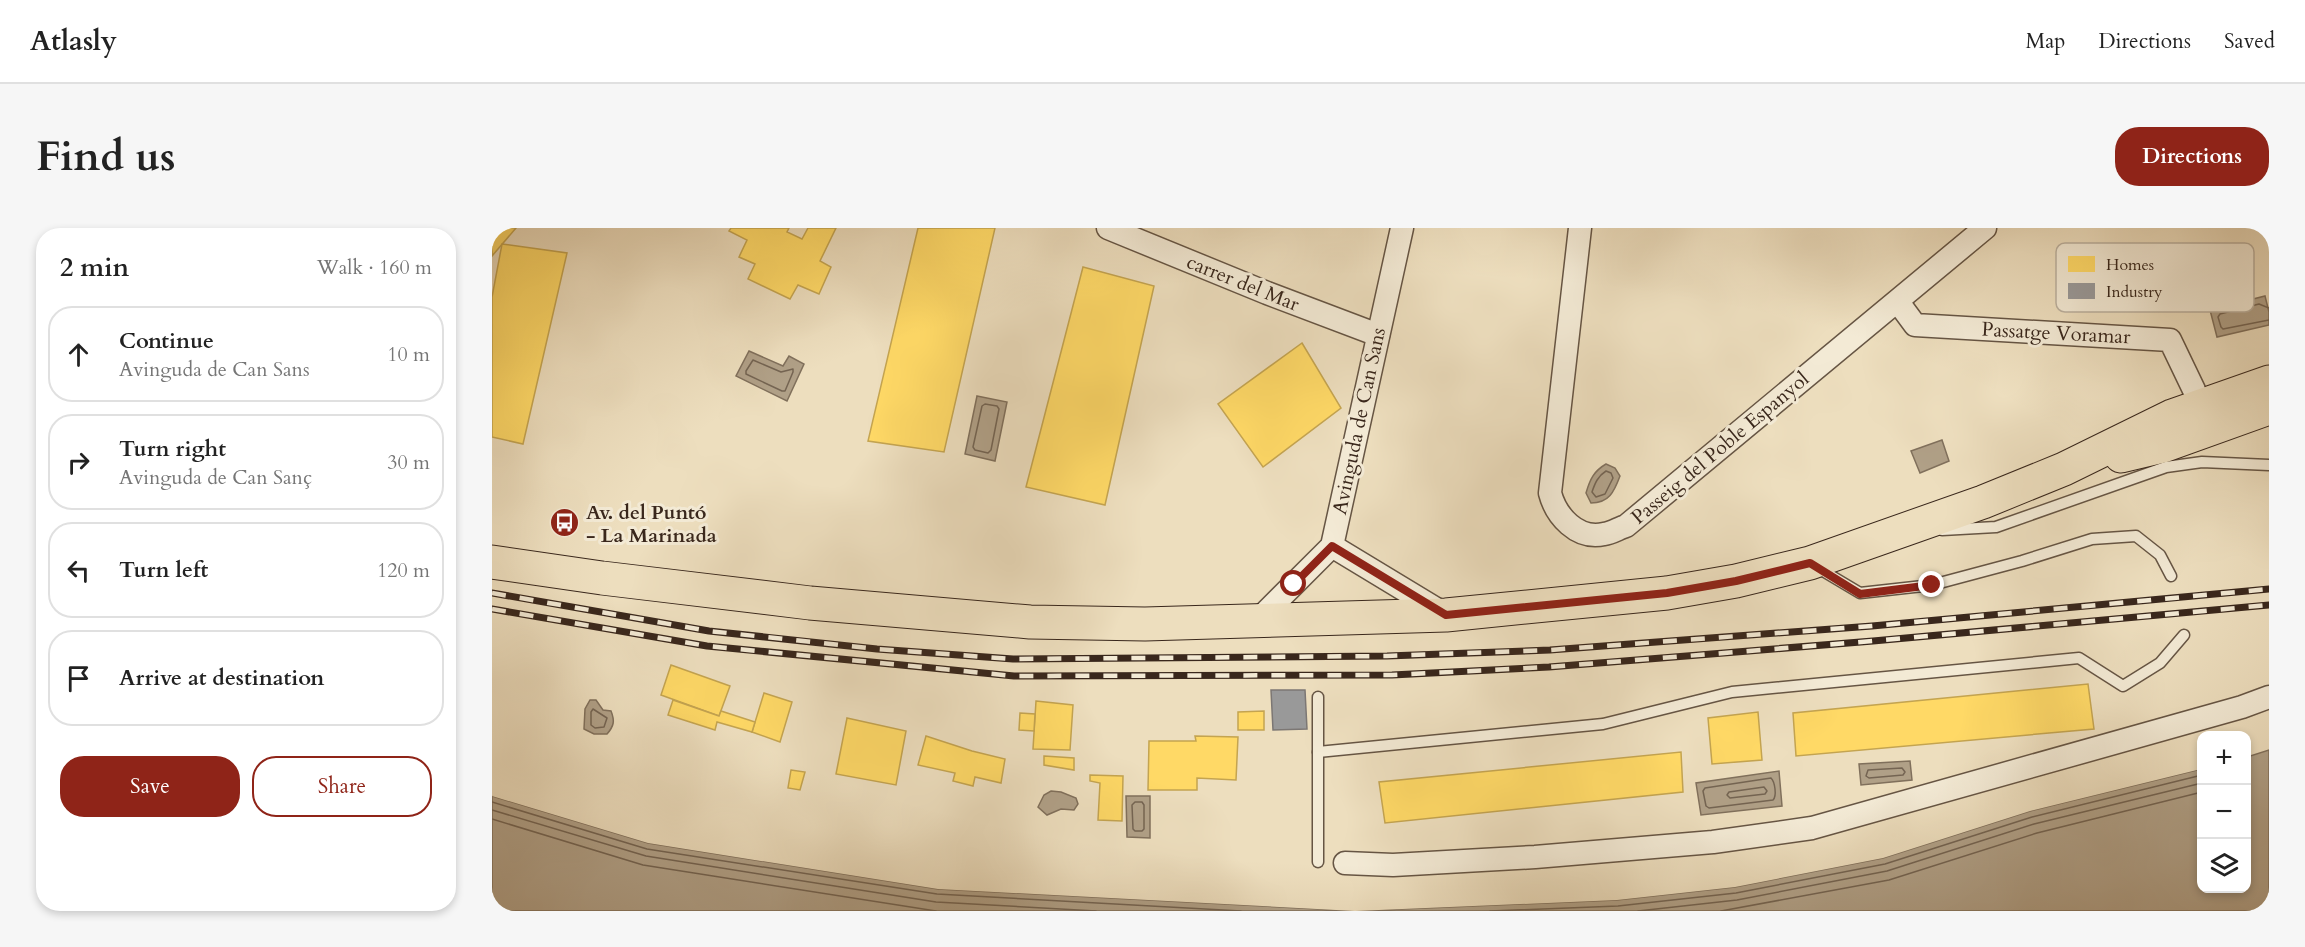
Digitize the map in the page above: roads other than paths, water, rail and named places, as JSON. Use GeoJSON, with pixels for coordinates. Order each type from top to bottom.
{"type":"FeatureCollection","features":[{"type":"Feature","properties":{"kind":"main road"},"geometry":{"type":"LineString","coordinates":[[494,561],[602,578],[810,603],[1030,621],[1145,624],[1446,615],[1667,593],[1736,581],[1810,563],[1983,502],[2064,469],[2172,416],[2269,382]]}},
{"type":"Feature","properties":{"kind":"main road"},"geometry":{"type":"LineString","coordinates":[[2064,469],[2163,446],[2269,408]]}},
{"type":"Feature","properties":{"kind":"street","name":"carrer del Mar"},"geometry":{"type":"LineString","coordinates":[[1108,228],[1267,293],[1378,335]]}},
{"type":"Feature","properties":{"kind":"street","name":"Avinguda de Can Sans"},"geometry":{"type":"LineString","coordinates":[[1332,546],[1402,228]]}},
{"type":"Feature","properties":{"kind":"street","name":"Passeig del Poble Espanyol"},"geometry":{"type":"LineString","coordinates":[[1580,228],[1550,493],[1554,508],[1567,522],[1581,533],[1603,535],[1626,526],[1985,228]]}},
{"type":"Feature","properties":{"kind":"street","name":"Passatge Voramar"},"geometry":{"type":"LineString","coordinates":[[1898,302],[1915,325],[2170,340],[2194,390]]}},
{"type":"Feature","properties":{"kind":"street"},"geometry":{"type":"LineString","coordinates":[[1257,621],[1332,546],[1446,615]]}},
{"type":"Feature","properties":{"kind":"street"},"geometry":{"type":"LineString","coordinates":[[1345,863],[1393,865],[1535,856],[1713,842],[1812,828],[2231,710],[2269,697]]}},
{"type":"Feature","properties":{"kind":"lane"},"geometry":{"type":"LineString","coordinates":[[2252,464],[2269,459]]}},
{"type":"Feature","properties":{"kind":"lane"},"geometry":{"type":"LineString","coordinates":[[1897,532],[1996,527],[2166,467],[2202,462],[2269,465]]}},
{"type":"Feature","properties":{"kind":"lane"},"geometry":{"type":"LineString","coordinates":[[1810,563],[1860,594],[1932,585],[2092,540],[2136,536],[2160,555],[2171,576]]}},
{"type":"Feature","properties":{"kind":"lane"},"geometry":{"type":"LineString","coordinates":[[1318,752],[1603,724],[1732,692],[2079,658],[2123,686],[2160,663],[2184,635]]}},
{"type":"Feature","properties":{"kind":"lane"},"geometry":{"type":"LineString","coordinates":[[1318,697],[1318,862]]}},
{"type":"Feature","properties":{"kind":"water"},"geometry":{"type":"Polygon","coordinates":[[[2265,296],[2269,325],[2217,337],[2211,312],[2254,312],[2254,299],[2265,296]]]}},
{"type":"Feature","properties":{"kind":"water"},"geometry":{"type":"Polygon","coordinates":[[[749,351],[783,366],[789,356],[804,364],[787,401],[736,376],[749,351]]]}},
{"type":"Feature","properties":{"kind":"water"},"geometry":{"type":"Polygon","coordinates":[[[977,396],[1007,402],[995,461],[965,454],[977,396]]]}},
{"type":"Feature","properties":{"kind":"water"},"geometry":{"type":"Polygon","coordinates":[[[1942,440],[1949,461],[1920,473],[1911,451],[1942,440]]]}},
{"type":"Feature","properties":{"kind":"water"},"geometry":{"type":"Polygon","coordinates":[[[1606,464],[1615,468],[1620,476],[1607,499],[1591,503],[1586,493],[1589,484],[1595,473],[1606,464]]]}},
{"type":"Feature","properties":{"kind":"water"},"geometry":{"type":"Polygon","coordinates":[[[590,700],[596,700],[603,710],[611,711],[613,723],[607,734],[594,734],[584,729],[585,709],[590,700]]]}},
{"type":"Feature","properties":{"kind":"water"},"geometry":{"type":"Polygon","coordinates":[[[2269,750],[2269,911],[1355,911],[1617,900],[1735,887],[1883,858],[2030,811],[2197,770],[2197,893],[2251,893],[2251,756],[2269,750]]]}},
{"type":"Feature","properties":{"kind":"water"},"geometry":{"type":"Polygon","coordinates":[[[1910,761],[1912,780],[1861,785],[1859,764],[1910,761]]]}},
{"type":"Feature","properties":{"kind":"water"},"geometry":{"type":"Polygon","coordinates":[[[1779,771],[1782,806],[1701,815],[1696,783],[1779,771]]]}},
{"type":"Feature","properties":{"kind":"water"},"geometry":{"type":"Polygon","coordinates":[[[1051,791],[1076,798],[1078,804],[1074,810],[1061,809],[1047,815],[1038,807],[1044,795],[1051,791]]]}},
{"type":"Feature","properties":{"kind":"water"},"geometry":{"type":"Polygon","coordinates":[[[492,796],[648,843],[938,889],[1355,911],[492,911],[492,796]]]}},
{"type":"Feature","properties":{"kind":"water"},"geometry":{"type":"Polygon","coordinates":[[[1126,796],[1150,796],[1150,838],[1127,837],[1126,796]]]}},
{"type":"Feature","properties":{"kind":"railway"},"geometry":{"type":"LineString","coordinates":[[492,593],[709,631],[877,649],[1013,659],[1387,656],[1550,650],[1872,626],[2269,589]]}},
{"type":"Feature","properties":{"kind":"railway"},"geometry":{"type":"LineString","coordinates":[[492,609],[707,646],[1014,676],[1392,675],[1549,667],[1873,641],[2269,605]]}},
{"type":"Feature","properties":{"kind":"place","name":"Av. del Puntó - La Marinada"},"geometry":{"type":"Point","coordinates":[565,523]}}]}
